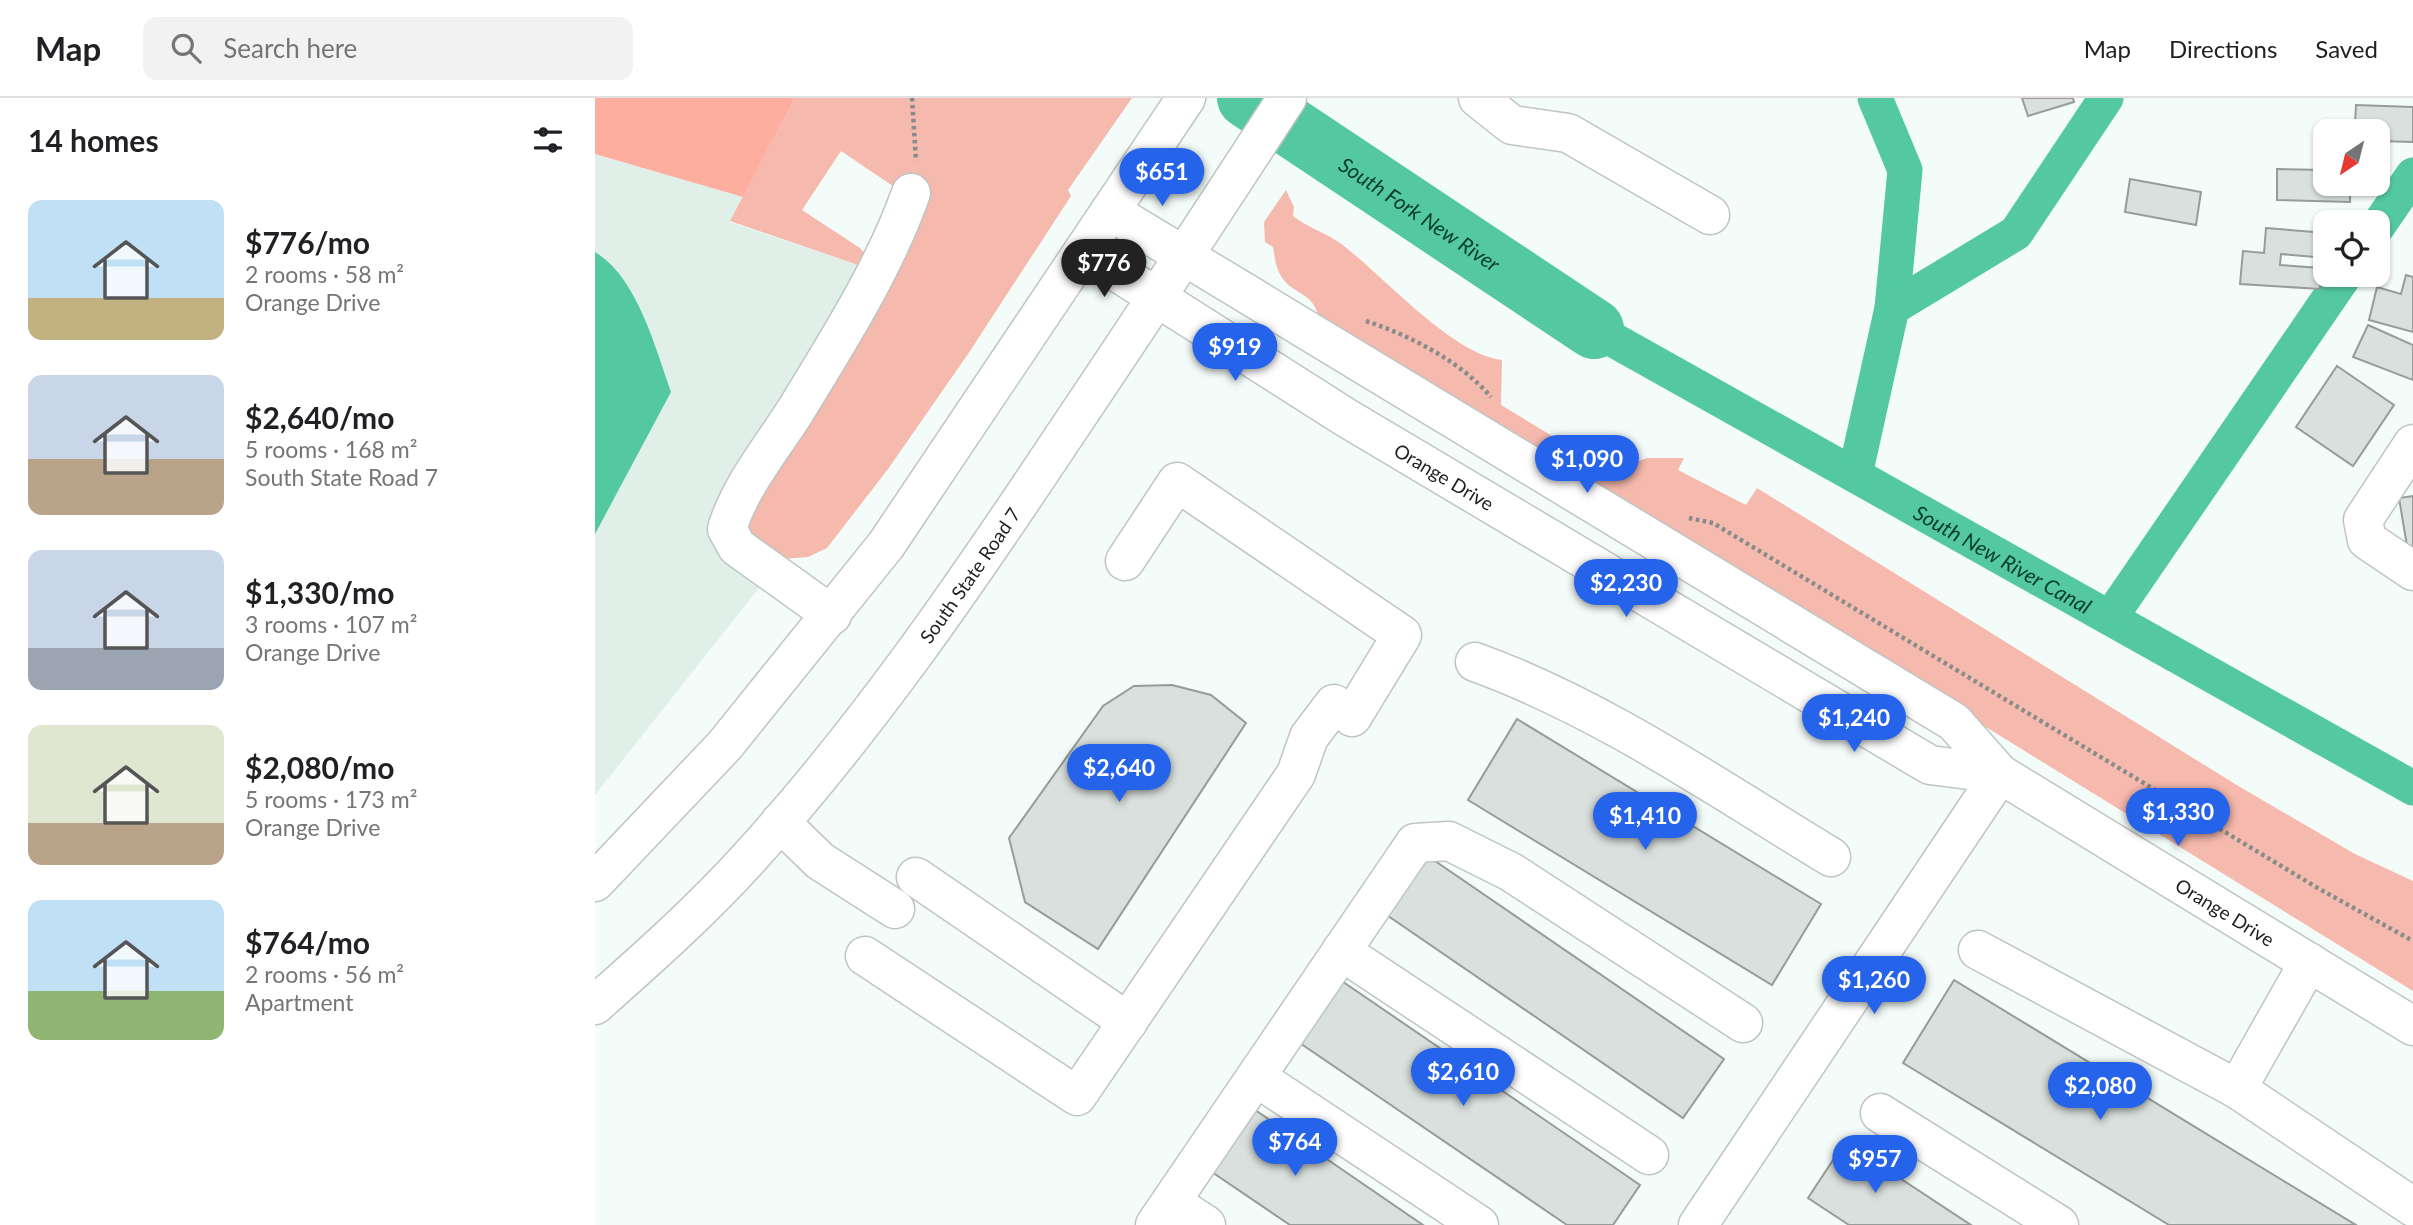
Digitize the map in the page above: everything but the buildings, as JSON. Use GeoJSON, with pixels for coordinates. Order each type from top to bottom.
{"type":"FeatureCollection","features":[{"type":"Feature","properties":{"kind":"street"},"geometry":{"type":"LineString","coordinates":[[595,881],[725,745],[832,615],[928,485],[1186,98]]}},
{"type":"Feature","properties":{"kind":"street","name":"South State Road 7"},"geometry":{"type":"LineString","coordinates":[[595,1004],[670,938],[749,858],[903,672],[978,565],[1287,98]]}},
{"type":"Feature","properties":{"kind":"street"},"geometry":{"type":"LineString","coordinates":[[1478,98],[1512,125],[1568,133],[1710,215]]}},
{"type":"Feature","properties":{"kind":"street"},"geometry":{"type":"LineString","coordinates":[[832,615],[737,547],[727,529],[733,508],[797,408],[877,270],[911,193]]}},
{"type":"Feature","properties":{"kind":"street","name":"Orange Drive"},"geometry":{"type":"LineString","coordinates":[[1110,211],[1954,722],[2000,774],[2413,1026]]}},
{"type":"Feature","properties":{"kind":"street","name":"Orange Drive"},"geometry":{"type":"LineString","coordinates":[[1084,251],[1345,417],[1930,765],[2000,774]]}},
{"type":"Feature","properties":{"kind":"street"},"geometry":{"type":"LineString","coordinates":[[2413,444],[2363,520],[2367,540],[2413,571]]}},
{"type":"Feature","properties":{"kind":"street"},"geometry":{"type":"LineString","coordinates":[[865,956],[1077,1096],[1296,774],[1310,737],[1343,711],[1402,635],[1177,482],[1125,561]]}},
{"type":"Feature","properties":{"kind":"street"},"geometry":{"type":"LineString","coordinates":[[1545,536],[1566,528],[1595,524],[1638,529]]}},
{"type":"Feature","properties":{"kind":"street"},"geometry":{"type":"LineString","coordinates":[[1475,662],[1505,673],[1632,737],[1831,857]]}},
{"type":"Feature","properties":{"kind":"street"},"geometry":{"type":"LineString","coordinates":[[1698,1225],[2000,774]]}},
{"type":"Feature","properties":{"kind":"street"},"geometry":{"type":"LineString","coordinates":[[780,822],[820,861],[895,909]]}},
{"type":"Feature","properties":{"kind":"street"},"geometry":{"type":"LineString","coordinates":[[1206,1225],[1163,1213],[1415,843],[1449,841],[1511,872],[1743,1023]]}},
{"type":"Feature","properties":{"kind":"street"},"geometry":{"type":"LineString","coordinates":[[916,877],[1128,1022]]}},
{"type":"Feature","properties":{"kind":"street"},"geometry":{"type":"LineString","coordinates":[[1978,950],[2237,1089],[2413,1207]]}},
{"type":"Feature","properties":{"kind":"street"},"geometry":{"type":"LineString","coordinates":[[1341,951],[1649,1155]]}},
{"type":"Feature","properties":{"kind":"street"},"geometry":{"type":"LineString","coordinates":[[2237,1089],[2309,962]]}},
{"type":"Feature","properties":{"kind":"street"},"geometry":{"type":"LineString","coordinates":[[1256,1077],[1479,1225]]}},
{"type":"Feature","properties":{"kind":"street"},"geometry":{"type":"LineString","coordinates":[[1880,1113],[2059,1225]]}},
{"type":"Feature","properties":{"kind":"path"},"geometry":{"type":"LineString","coordinates":[[911,193],[916,160],[912,98]]}},
{"type":"Feature","properties":{"kind":"path"},"geometry":{"type":"LineString","coordinates":[[1354,318],[1453,362],[1475,378],[1496,403]]}},
{"type":"Feature","properties":{"kind":"path"},"geometry":{"type":"LineString","coordinates":[[1685,517],[1713,523],[2316,887],[2413,941]]}},
{"type":"Feature","properties":{"kind":"shaded area"},"geometry":{"type":"Polygon","coordinates":[[[595,98],[795,98],[743,197],[595,154],[595,98]]]}},
{"type":"Feature","properties":{"kind":"shaded area"},"geometry":{"type":"Polygon","coordinates":[[[795,98],[1132,98],[1068,190],[1071,196],[968,354],[888,469],[827,548],[808,557],[782,559],[767,551],[742,523],[924,207],[841,151],[802,210],[860,248],[866,256],[864,267],[730,221],[795,98]]]}},
{"type":"Feature","properties":{"kind":"shaded area"},"geometry":{"type":"Polygon","coordinates":[[[595,154],[743,197],[730,222],[864,267],[866,256],[860,248],[892,269],[782,559],[595,795],[595,154]]]}},
{"type":"Feature","properties":{"kind":"shaded area"},"geometry":{"type":"Polygon","coordinates":[[[1286,190],[1294,207],[1293,216],[1340,243],[1418,311],[1461,344],[1482,355],[1502,360],[1501,405],[1597,463],[1612,459],[1623,467],[1647,458],[1684,458],[1678,470],[1746,505],[1757,488],[2240,787],[2355,854],[2413,881],[2413,991],[1318,314],[1307,297],[1283,279],[1277,268],[1273,247],[1265,242],[1264,222],[1286,190]]]}},
{"type":"Feature","properties":{"kind":"shaded area"},"geometry":{"type":"Polygon","coordinates":[[[595,252],[610,263],[633,295],[643,314],[671,392],[595,534],[595,252]]]}},
{"type":"Feature","properties":{"kind":"waterway","name":"South Fork New River"},"geometry":{"type":"LineString","coordinates":[[1247,98],[1594,329]]}},
{"type":"Feature","properties":{"kind":"waterway"},"geometry":{"type":"LineString","coordinates":[[1875,98],[1905,170],[1892,308]]}},
{"type":"Feature","properties":{"kind":"waterway"},"geometry":{"type":"LineString","coordinates":[[1855,475],[1892,308],[2016,233],[2106,98]]}},
{"type":"Feature","properties":{"kind":"waterway"},"geometry":{"type":"LineString","coordinates":[[2389,210],[2413,175]]}},
{"type":"Feature","properties":{"kind":"waterway"},"geometry":{"type":"LineString","coordinates":[[2110,618],[2337,287]]}},
{"type":"Feature","properties":{"kind":"waterway","name":"South New River Canal"},"geometry":{"type":"LineString","coordinates":[[1594,329],[2413,788]]}}]}
